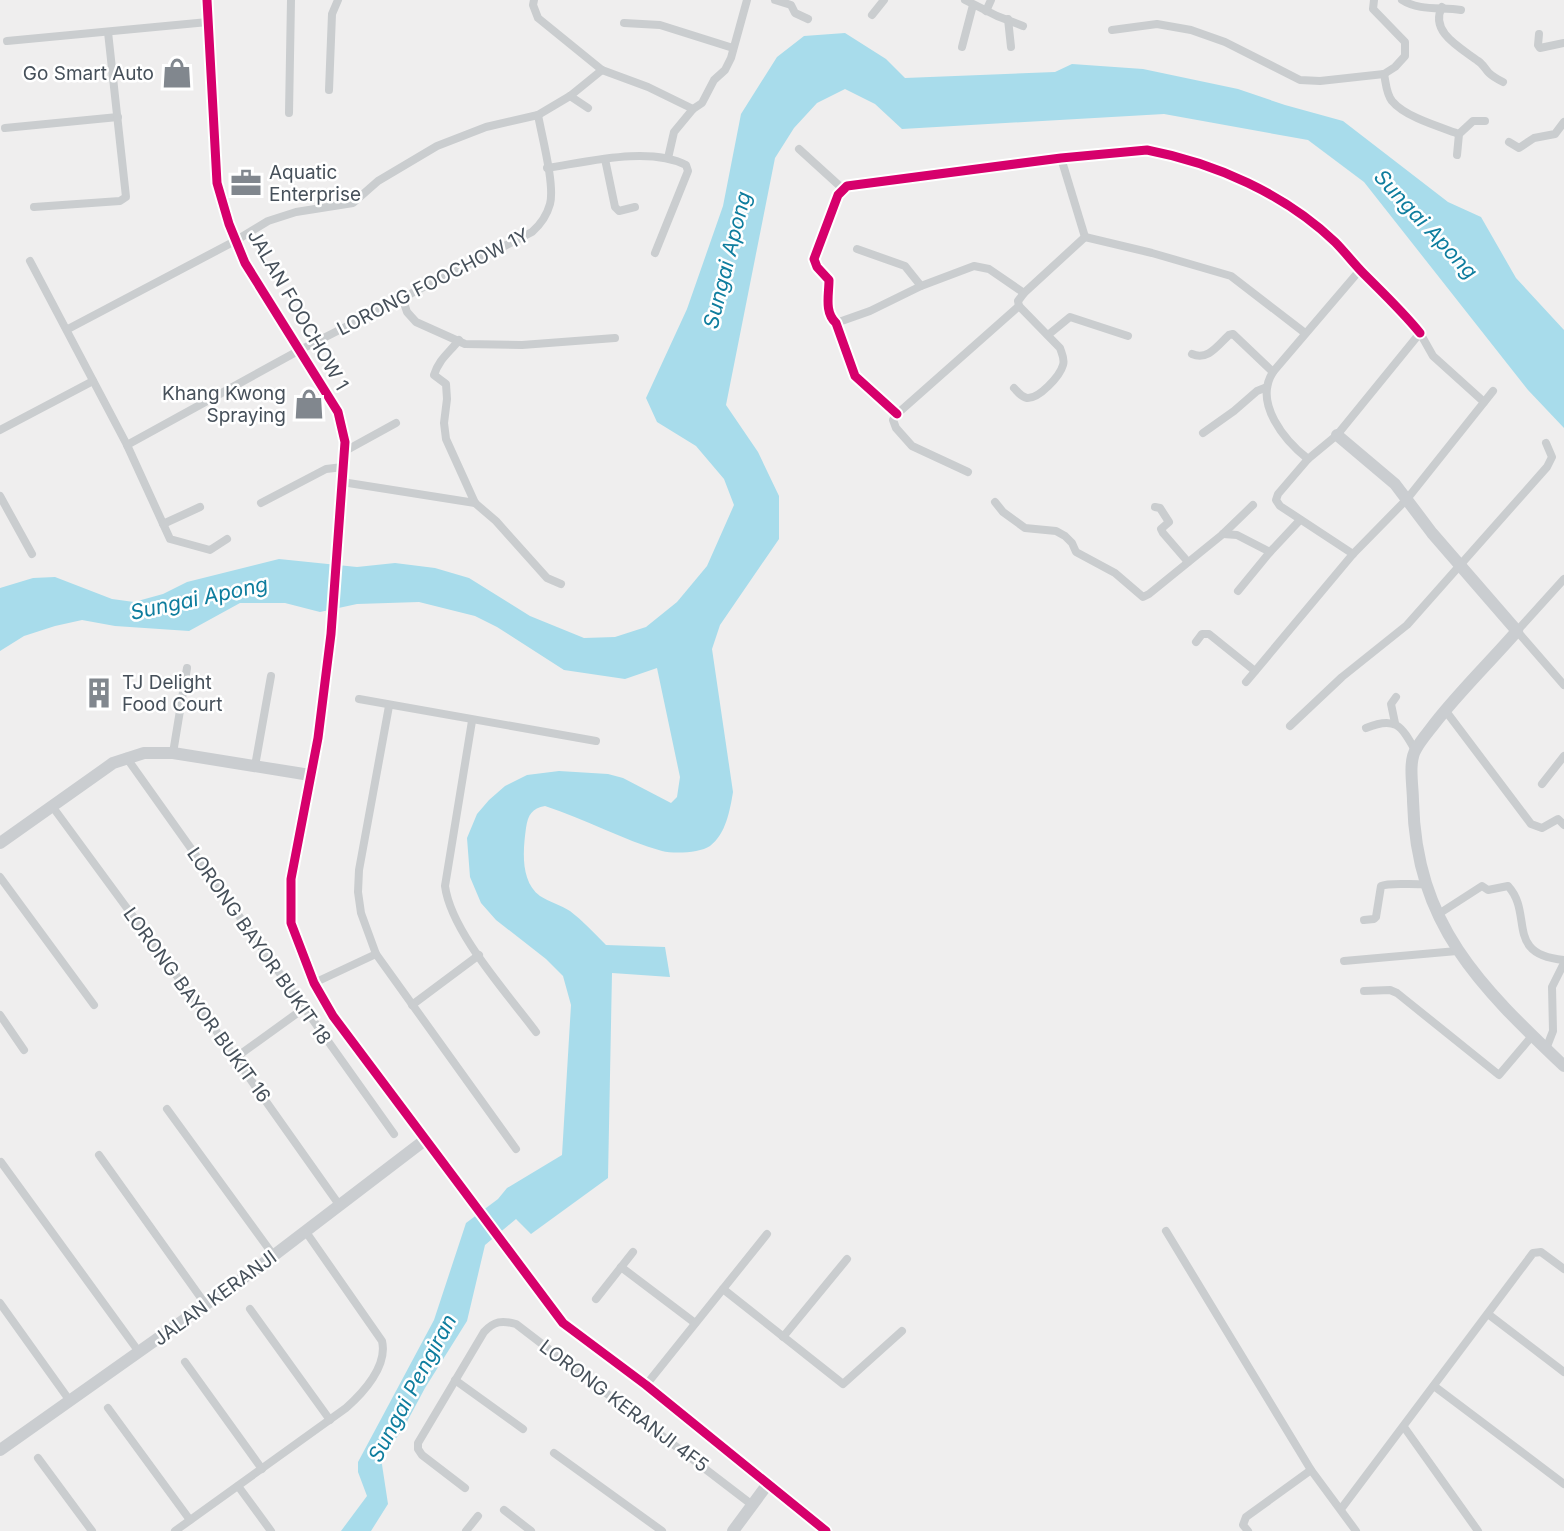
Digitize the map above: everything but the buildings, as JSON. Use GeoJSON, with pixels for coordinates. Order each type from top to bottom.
{"type":"FeatureCollection","features":[{"type":"Feature","properties":{"kind":"street","name":"JALAN FOOCHOW 1"},"geometry":{"type":"LineString","coordinates":[[207,0],[217,183],[235,241],[298,351],[338,412],[342,425],[345,451],[331,634],[318,742]]}},
{"type":"Feature","properties":{"kind":"street"},"geometry":{"type":"LineString","coordinates":[[289,113],[290,0]]}},
{"type":"Feature","properties":{"kind":"street"},"geometry":{"type":"LineString","coordinates":[[329,90],[332,14],[338,0]]}},
{"type":"Feature","properties":{"kind":"street"},"geometry":{"type":"LineString","coordinates":[[534,0],[538,18],[602,70],[648,86],[693,109]]}},
{"type":"Feature","properties":{"kind":"street"},"geometry":{"type":"LineString","coordinates":[[668,158],[674,132],[693,109],[702,103],[714,80],[725,69],[747,0]]}},
{"type":"Feature","properties":{"kind":"street"},"geometry":{"type":"LineString","coordinates":[[775,0],[791,5],[795,13],[808,19]]}},
{"type":"Feature","properties":{"kind":"street"},"geometry":{"type":"LineString","coordinates":[[872,15],[884,0]]}},
{"type":"Feature","properties":{"kind":"street"},"geometry":{"type":"LineString","coordinates":[[986,11],[991,0]]}},
{"type":"Feature","properties":{"kind":"street"},"geometry":{"type":"LineString","coordinates":[[1112,30],[1157,24],[1191,30],[1225,42],[1300,80],[1320,81],[1384,74],[1401,62],[1406,50],[1401,37],[1373,9],[1374,0]]}},
{"type":"Feature","properties":{"kind":"street"},"geometry":{"type":"LineString","coordinates":[[1402,0],[1413,7],[1461,10]]}},
{"type":"Feature","properties":{"kind":"street"},"geometry":{"type":"LineString","coordinates":[[962,47],[969,2],[1023,26]]}},
{"type":"Feature","properties":{"kind":"street"},"geometry":{"type":"LineString","coordinates":[[1442,7],[1438,21],[1444,34],[1483,65],[1489,74],[1503,82]]}},
{"type":"Feature","properties":{"kind":"street"},"geometry":{"type":"LineString","coordinates":[[1008,19],[1011,47]]}},
{"type":"Feature","properties":{"kind":"street"},"geometry":{"type":"LineString","coordinates":[[7,40],[208,22]]}},
{"type":"Feature","properties":{"kind":"street"},"geometry":{"type":"LineString","coordinates":[[624,23],[660,25],[733,48]]}},
{"type":"Feature","properties":{"kind":"street"},"geometry":{"type":"LineString","coordinates":[[34,207],[120,201],[126,197],[108,32]]}},
{"type":"Feature","properties":{"kind":"street"},"geometry":{"type":"LineString","coordinates":[[1539,34],[1540,48],[1564,43]]}},
{"type":"Feature","properties":{"kind":"street"},"geometry":{"type":"LineString","coordinates":[[68,329],[268,221],[296,212],[353,202],[377,181],[419,155],[472,131],[538,115],[570,96],[602,70]]}},
{"type":"Feature","properties":{"kind":"street"},"geometry":{"type":"LineString","coordinates":[[1384,74],[1388,93],[1394,103],[1423,121],[1459,134]]}},
{"type":"Feature","properties":{"kind":"street"},"geometry":{"type":"LineString","coordinates":[[570,96],[588,108]]}},
{"type":"Feature","properties":{"kind":"street","name":"LORONG FOOCHOW 1Y"},"geometry":{"type":"LineString","coordinates":[[127,444],[298,351],[532,232],[541,224],[551,203],[538,115]]}},
{"type":"Feature","properties":{"kind":"street"},"geometry":{"type":"LineString","coordinates":[[5,128],[118,117]]}},
{"type":"Feature","properties":{"kind":"street"},"geometry":{"type":"LineString","coordinates":[[1457,155],[1459,134],[1473,121],[1485,121]]}},
{"type":"Feature","properties":{"kind":"street"},"geometry":{"type":"LineString","coordinates":[[1509,142],[1519,148],[1534,138],[1555,134],[1564,122]]}},
{"type":"Feature","properties":{"kind":"street"},"geometry":{"type":"LineString","coordinates":[[799,149],[843,189]]}},
{"type":"Feature","properties":{"kind":"street"},"geometry":{"type":"LineString","coordinates":[[897,414],[855,376],[828,308],[829,280],[814,260],[838,195],[843,189],[847,186],[924,175],[1147,150],[1247,183],[1277,198],[1335,241],[1420,333],[1433,356],[1484,402]]}},
{"type":"Feature","properties":{"kind":"street"},"geometry":{"type":"LineString","coordinates":[[547,168],[630,157],[668,158],[686,165],[688,171],[655,253]]}},
{"type":"Feature","properties":{"kind":"street"},"geometry":{"type":"LineString","coordinates":[[1061,158],[1085,237]]}},
{"type":"Feature","properties":{"kind":"street"},"geometry":{"type":"LineString","coordinates":[[606,159],[615,207],[618,211],[635,206]]}},
{"type":"Feature","properties":{"kind":"street"},"geometry":{"type":"LineString","coordinates":[[1014,388],[1021,396],[1037,396],[1063,367],[1064,357],[1048,335],[1019,306],[1018,301],[1085,237]]}},
{"type":"Feature","properties":{"kind":"street"},"geometry":{"type":"LineString","coordinates":[[1085,237],[1231,276],[1305,333]]}},
{"type":"Feature","properties":{"kind":"street"},"geometry":{"type":"LineString","coordinates":[[858,249],[905,266],[921,286]]}},
{"type":"Feature","properties":{"kind":"street"},"geometry":{"type":"LineString","coordinates":[[30,261],[127,444],[170,539],[210,550],[227,539]]}},
{"type":"Feature","properties":{"kind":"street"},"geometry":{"type":"LineString","coordinates":[[836,323],[974,266],[981,266],[1024,293]]}},
{"type":"Feature","properties":{"kind":"street"},"geometry":{"type":"LineString","coordinates":[[1308,459],[1291,446],[1278,428],[1268,402],[1267,387],[1273,372],[1360,270]]}},
{"type":"Feature","properties":{"kind":"street"},"geometry":{"type":"LineString","coordinates":[[402,297],[407,312],[416,322],[465,344],[493,346],[615,338]]}},
{"type":"Feature","properties":{"kind":"street"},"geometry":{"type":"LineString","coordinates":[[968,471],[912,446],[896,428],[893,420],[1019,306]]}},
{"type":"Feature","properties":{"kind":"street"},"geometry":{"type":"LineString","coordinates":[[1048,335],[1070,317],[1128,336]]}},
{"type":"Feature","properties":{"kind":"street"},"geometry":{"type":"LineString","coordinates":[[1353,554],[1300,520],[1276,500],[1278,494],[1308,459],[1337,435],[1420,333]]}},
{"type":"Feature","properties":{"kind":"street"},"geometry":{"type":"LineString","coordinates":[[1192,355],[1205,356],[1233,334],[1273,372]]}},
{"type":"Feature","properties":{"kind":"street"},"geometry":{"type":"LineString","coordinates":[[459,341],[441,358],[434,374],[446,384],[446,439],[475,503],[496,521],[547,578],[561,584]]}},
{"type":"Feature","properties":{"kind":"street"},"geometry":{"type":"LineString","coordinates":[[0,430],[93,380]]}},
{"type":"Feature","properties":{"kind":"street"},"geometry":{"type":"LineString","coordinates":[[1203,433],[1257,391],[1267,387]]}},
{"type":"Feature","properties":{"kind":"street"},"geometry":{"type":"LineString","coordinates":[[1246,682],[1353,554],[1407,499],[1493,391]]}},
{"type":"Feature","properties":{"kind":"street"},"geometry":{"type":"LineString","coordinates":[[345,451],[396,423]]}},
{"type":"Feature","properties":{"kind":"street"},"geometry":{"type":"LineString","coordinates":[[1337,435],[1395,485],[1432,533],[1564,685]]}},
{"type":"Feature","properties":{"kind":"street"},"geometry":{"type":"LineString","coordinates":[[1290,726],[1342,677],[1407,625],[1462,565],[1548,467],[1552,457],[1546,443]]}},
{"type":"Feature","properties":{"kind":"street"},"geometry":{"type":"LineString","coordinates":[[261,503],[326,469],[343,467]]}},
{"type":"Feature","properties":{"kind":"street"},"geometry":{"type":"LineString","coordinates":[[342,482],[475,503]]}},
{"type":"Feature","properties":{"kind":"street"},"geometry":{"type":"LineString","coordinates":[[0,496],[32,554]]}},
{"type":"Feature","properties":{"kind":"street"},"geometry":{"type":"LineString","coordinates":[[995,502],[1003,512],[1025,528],[1056,531],[1065,537],[1076,552],[1109,569],[1143,597],[1223,534],[1254,505]]}},
{"type":"Feature","properties":{"kind":"street"},"geometry":{"type":"LineString","coordinates":[[1155,507],[1160,508],[1169,522],[1161,529],[1163,533],[1188,562]]}},
{"type":"Feature","properties":{"kind":"street"},"geometry":{"type":"LineString","coordinates":[[163,524],[200,508]]}},
{"type":"Feature","properties":{"kind":"street"},"geometry":{"type":"LineString","coordinates":[[1238,591],[1300,520]]}},
{"type":"Feature","properties":{"kind":"street"},"geometry":{"type":"LineString","coordinates":[[1223,534],[1237,535],[1270,552]]}},
{"type":"Feature","properties":{"kind":"street"},"geometry":{"type":"LineString","coordinates":[[1564,579],[1445,710],[1415,750],[1412,766],[1413,821],[1426,884],[1437,915],[1457,951],[1489,993],[1564,1066]]}},
{"type":"Feature","properties":{"kind":"street"},"geometry":{"type":"LineString","coordinates":[[1196,642],[1202,634],[1209,634],[1255,671]]}},
{"type":"Feature","properties":{"kind":"street"},"geometry":{"type":"LineString","coordinates":[[173,754],[187,668]]}},
{"type":"Feature","properties":{"kind":"street"},"geometry":{"type":"LineString","coordinates":[[255,766],[271,677]]}},
{"type":"Feature","properties":{"kind":"street"},"geometry":{"type":"LineString","coordinates":[[1395,723],[1391,704],[1396,697]]}},
{"type":"Feature","properties":{"kind":"street"},"geometry":{"type":"LineString","coordinates":[[359,699],[596,741]]}},
{"type":"Feature","properties":{"kind":"street"},"geometry":{"type":"LineString","coordinates":[[390,706],[359,870],[361,914],[376,954],[516,1149]]}},
{"type":"Feature","properties":{"kind":"street"},"geometry":{"type":"LineString","coordinates":[[1445,710],[1531,824],[1542,828],[1558,819],[1564,824]]}},
{"type":"Feature","properties":{"kind":"street"},"geometry":{"type":"LineString","coordinates":[[472,721],[445,886],[447,899],[479,955],[536,1032]]}},
{"type":"Feature","properties":{"kind":"street"},"geometry":{"type":"LineString","coordinates":[[1366,727],[1386,721],[1395,723],[1406,734],[1415,750]]}},
{"type":"Feature","properties":{"kind":"street"},"geometry":{"type":"LineString","coordinates":[[280,771],[295,770],[305,764],[318,742]]}},
{"type":"Feature","properties":{"kind":"street"},"geometry":{"type":"LineString","coordinates":[[318,742],[291,879],[291,923],[314,983],[333,1016],[563,1323],[646,1385],[826,1531]]}},
{"type":"Feature","properties":{"kind":"street"},"geometry":{"type":"LineString","coordinates":[[305,807],[313,802],[323,746],[318,742]]}},
{"type":"Feature","properties":{"kind":"street"},"geometry":{"type":"LineString","coordinates":[[0,843],[113,763],[144,753],[173,754],[310,775]]}},
{"type":"Feature","properties":{"kind":"street"},"geometry":{"type":"LineString","coordinates":[[1542,784],[1564,756]]}},
{"type":"Feature","properties":{"kind":"street","name":"LORONG BAYOR BUKIT 18"},"geometry":{"type":"LineString","coordinates":[[126,757],[394,1134]]}},
{"type":"Feature","properties":{"kind":"street"},"geometry":{"type":"LineString","coordinates":[[280,771],[297,784],[305,807]]}},
{"type":"Feature","properties":{"kind":"street","name":"LORONG BAYOR BUKIT 16"},"geometry":{"type":"LineString","coordinates":[[52,806],[340,1206]]}},
{"type":"Feature","properties":{"kind":"street"},"geometry":{"type":"LineString","coordinates":[[0,877],[94,1005]]}},
{"type":"Feature","properties":{"kind":"street"},"geometry":{"type":"LineString","coordinates":[[1364,920],[1376,917],[1381,886],[1386,883],[1408,886],[1426,884]]}},
{"type":"Feature","properties":{"kind":"street"},"geometry":{"type":"LineString","coordinates":[[1437,915],[1482,887],[1488,890],[1508,886],[1516,901],[1530,947],[1544,958],[1564,961],[1552,987],[1553,1031],[1546,1049]]}},
{"type":"Feature","properties":{"kind":"street"},"geometry":{"type":"LineString","coordinates":[[1344,961],[1457,951]]}},
{"type":"Feature","properties":{"kind":"street"},"geometry":{"type":"LineString","coordinates":[[314,983],[376,954]]}},
{"type":"Feature","properties":{"kind":"street"},"geometry":{"type":"LineString","coordinates":[[412,1005],[479,955]]}},
{"type":"Feature","properties":{"kind":"street"},"geometry":{"type":"LineString","coordinates":[[1364,991],[1390,990],[1397,993],[1499,1075],[1532,1037]]}},
{"type":"Feature","properties":{"kind":"street"},"geometry":{"type":"LineString","coordinates":[[235,1058],[303,1009]]}},
{"type":"Feature","properties":{"kind":"street"},"geometry":{"type":"LineString","coordinates":[[0,1016],[24,1050]]}},
{"type":"Feature","properties":{"kind":"street"},"geometry":{"type":"LineString","coordinates":[[167,1109],[274,1256]]}},
{"type":"Feature","properties":{"kind":"street","name":"JALAN KERANJI"},"geometry":{"type":"LineString","coordinates":[[0,1450],[274,1256],[425,1140]]}},
{"type":"Feature","properties":{"kind":"street"},"geometry":{"type":"LineString","coordinates":[[99,1155],[206,1305]]}},
{"type":"Feature","properties":{"kind":"street"},"geometry":{"type":"LineString","coordinates":[[1,1162],[139,1352]]}},
{"type":"Feature","properties":{"kind":"street"},"geometry":{"type":"LineString","coordinates":[[1166,1231],[1311,1470],[1356,1531]]}},
{"type":"Feature","properties":{"kind":"street"},"geometry":{"type":"LineString","coordinates":[[175,1531],[330,1420],[360,1395],[378,1366],[382,1341],[306,1232]]}},
{"type":"Feature","properties":{"kind":"street"},"geometry":{"type":"LineString","coordinates":[[646,1385],[766,1234]]}},
{"type":"Feature","properties":{"kind":"street"},"geometry":{"type":"LineString","coordinates":[[596,1299],[633,1252]]}},
{"type":"Feature","properties":{"kind":"street"},"geometry":{"type":"LineString","coordinates":[[1341,1509],[1534,1253],[1541,1252],[1564,1269]]}},
{"type":"Feature","properties":{"kind":"street"},"geometry":{"type":"LineString","coordinates":[[783,1337],[847,1259]]}},
{"type":"Feature","properties":{"kind":"street"},"geometry":{"type":"LineString","coordinates":[[621,1266],[695,1324]]}},
{"type":"Feature","properties":{"kind":"street"},"geometry":{"type":"LineString","coordinates":[[723,1289],[843,1384],[902,1331]]}},
{"type":"Feature","properties":{"kind":"street"},"geometry":{"type":"LineString","coordinates":[[1,1306],[69,1401]]}},
{"type":"Feature","properties":{"kind":"street"},"geometry":{"type":"LineString","coordinates":[[250,1309],[330,1420]]}},
{"type":"Feature","properties":{"kind":"street"},"geometry":{"type":"LineString","coordinates":[[1488,1314],[1564,1372]]}},
{"type":"Feature","properties":{"kind":"street","name":"LORONG KERANJI 4F5"},"geometry":{"type":"LineString","coordinates":[[455,1380],[491,1323],[508,1321],[516,1324],[751,1504]]}},
{"type":"Feature","properties":{"kind":"street"},"geometry":{"type":"LineString","coordinates":[[184,1362],[262,1469]]}},
{"type":"Feature","properties":{"kind":"street"},"geometry":{"type":"LineString","coordinates":[[466,1488],[422,1455],[418,1449],[418,1443],[455,1380],[523,1429]]}},
{"type":"Feature","properties":{"kind":"street"},"geometry":{"type":"LineString","coordinates":[[1434,1386],[1564,1484]]}},
{"type":"Feature","properties":{"kind":"street"},"geometry":{"type":"LineString","coordinates":[[108,1408],[190,1520]]}},
{"type":"Feature","properties":{"kind":"street"},"geometry":{"type":"LineString","coordinates":[[1404,1427],[1478,1531]]}},
{"type":"Feature","properties":{"kind":"street"},"geometry":{"type":"LineString","coordinates":[[554,1453],[662,1531]]}},
{"type":"Feature","properties":{"kind":"street"},"geometry":{"type":"LineString","coordinates":[[38,1458],[92,1531]]}},
{"type":"Feature","properties":{"kind":"street"},"geometry":{"type":"LineString","coordinates":[[1248,1531],[1243,1525],[1246,1517],[1311,1470]]}},
{"type":"Feature","properties":{"kind":"street"},"geometry":{"type":"LineString","coordinates":[[733,1531],[767,1485]]}},
{"type":"Feature","properties":{"kind":"street"},"geometry":{"type":"LineString","coordinates":[[239,1486],[271,1531]]}},
{"type":"Feature","properties":{"kind":"street"},"geometry":{"type":"LineString","coordinates":[[504,1510],[531,1531]]}},
{"type":"Feature","properties":{"kind":"street"},"geometry":{"type":"LineString","coordinates":[[466,1531],[478,1516]]}},
{"type":"Feature","properties":{"kind":"water"},"geometry":{"type":"Polygon","coordinates":[[[845,33],[886,59],[905,78],[1055,72],[1072,64],[1143,69],[1238,89],[1343,121],[1448,202],[1481,217],[1516,278],[1564,330],[1564,428],[1528,390],[1364,182],[1308,140],[1164,114],[902,129],[875,104],[845,89],[817,103],[794,128],[775,158],[726,405],[758,452],[779,496],[779,539],[720,625],[712,649],[733,792],[724,828],[706,848],[673,852],[647,846],[545,806],[534,810],[527,823],[524,865],[529,882],[540,896],[570,911],[606,945],[665,947],[670,977],[612,973],[608,1178],[531,1234],[516,1219],[485,1245],[467,1321],[403,1429],[381,1458],[388,1504],[371,1531],[341,1531],[367,1496],[358,1472],[358,1462],[434,1320],[466,1223],[498,1199],[507,1188],[562,1155],[571,1005],[563,976],[546,959],[496,920],[481,903],[470,877],[467,838],[477,814],[489,800],[505,786],[527,775],[559,771],[608,774],[623,778],[671,803],[677,797],[680,777],[657,668],[625,679],[564,670],[475,616],[419,602],[357,604],[320,612],[285,603],[240,603],[189,631],[115,626],[82,620],[24,636],[0,651],[0,588],[33,578],[55,577],[112,599],[134,602],[163,594],[187,582],[279,559],[357,567],[395,563],[435,568],[469,578],[530,616],[584,638],[615,637],[646,627],[677,602],[707,566],[734,505],[724,479],[696,446],[657,422],[646,398],[687,309],[723,206],[741,114],[777,57],[804,36],[845,33]]]}},
{"type":"Feature","properties":{"kind":"cycle path"},"geometry":{"type":"LineString","coordinates":[[207,0],[217,183],[229,224],[245,263],[338,412],[345,442],[331,634],[318,738],[291,879],[291,923],[314,983],[333,1016],[563,1323],[646,1385],[826,1531]]}},
{"type":"Feature","properties":{"kind":"cycle path"},"geometry":{"type":"LineString","coordinates":[[897,414],[855,376],[836,323],[830,314],[829,280],[817,267],[814,259],[838,195],[847,186],[1061,158],[1147,150],[1173,156],[1223,172],[1294,209],[1335,242],[1420,333]]}},
{"type":"Feature","properties":{"kind":"place","name":"Go Smart Auto"},"geometry":{"type":"Point","coordinates":[177,73]}},
{"type":"Feature","properties":{"kind":"place","name":"Aquatic Enterprise"},"geometry":{"type":"Point","coordinates":[246,183]}},
{"type":"Feature","properties":{"kind":"place","name":"Khang Kwong Spraying"},"geometry":{"type":"Point","coordinates":[309,404]}},
{"type":"Feature","properties":{"kind":"place","name":"TJ Delight Food Court"},"geometry":{"type":"Point","coordinates":[99,693]}},
{"type":"Feature","properties":{"kind":"water label","name":"Sungai Apong"},"geometry":{"type":"Point","coordinates":[1426,224]}},
{"type":"Feature","properties":{"kind":"water label","name":"Sungai Apong"},"geometry":{"type":"Point","coordinates":[727,260]}},
{"type":"Feature","properties":{"kind":"water label","name":"Sungai Apong"},"geometry":{"type":"Point","coordinates":[199,598]}},
{"type":"Feature","properties":{"kind":"water label","name":"Sungai Pengiran"},"geometry":{"type":"Point","coordinates":[412,1388]}}]}
